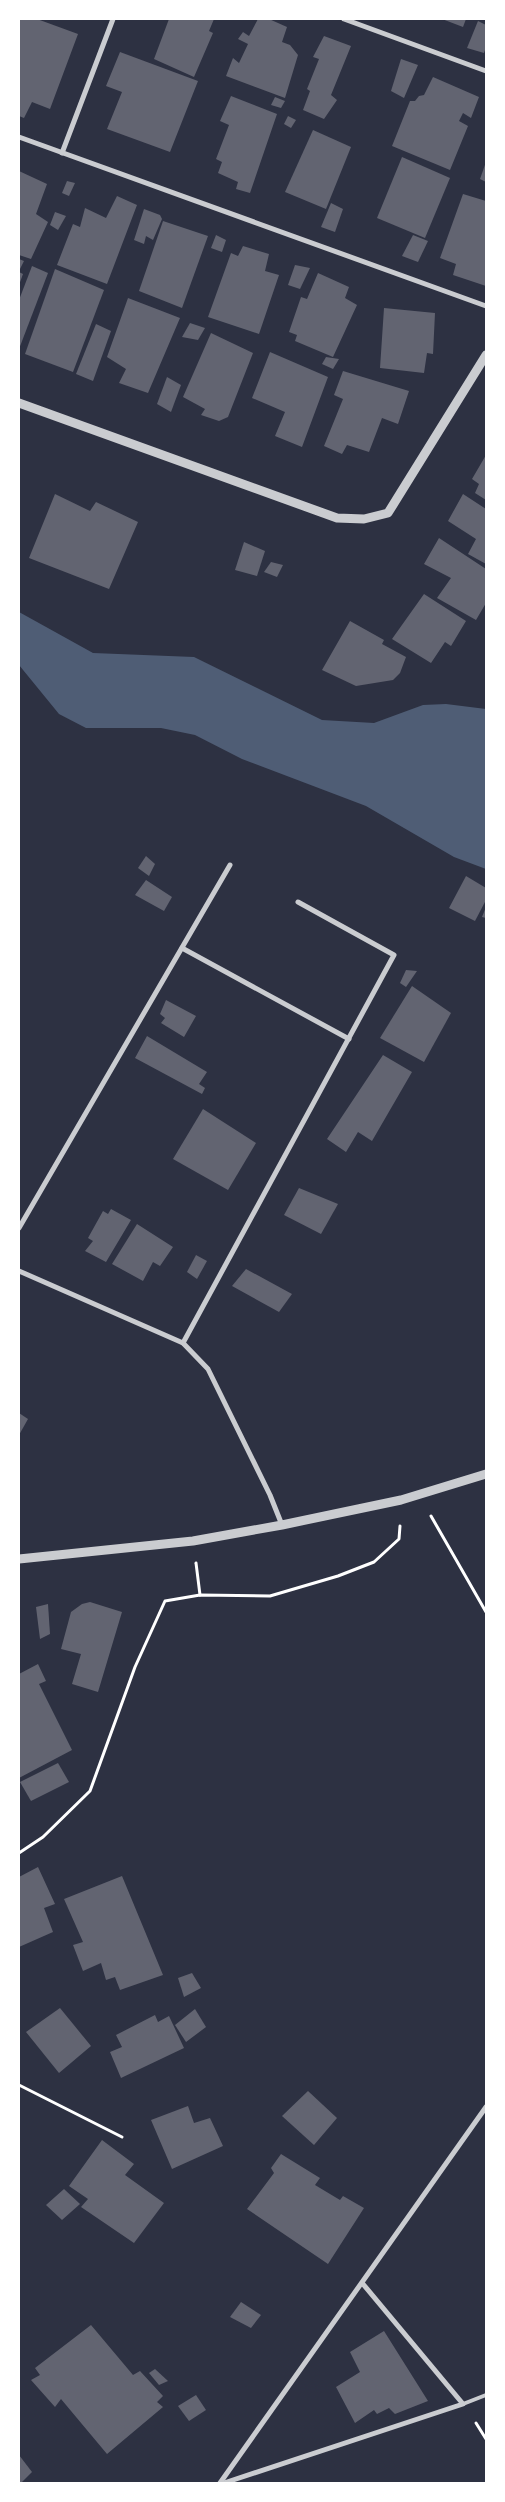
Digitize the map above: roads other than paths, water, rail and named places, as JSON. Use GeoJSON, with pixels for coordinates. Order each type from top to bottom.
{"type":"FeatureCollection","features":[{"type":"Feature","properties":{"kind":"street"},"geometry":{"type":"LineString","coordinates":[[62,153],[113,19]]}},
{"type":"Feature","properties":{"kind":"street"},"geometry":{"type":"LineString","coordinates":[[344,19],[486,71]]}},
{"type":"Feature","properties":{"kind":"street"},"geometry":{"type":"LineString","coordinates":[[19,137],[486,306]]}},
{"type":"Feature","properties":{"kind":"street"},"geometry":{"type":"LineString","coordinates":[[19,403],[337,518],[364,519],[388,513],[486,355]]}},
{"type":"Feature","properties":{"kind":"street"},"geometry":{"type":"LineString","coordinates":[[19,1228],[230,865]]}},
{"type":"Feature","properties":{"kind":"street"},"geometry":{"type":"LineString","coordinates":[[183,1343],[394,955],[298,902]]}},
{"type":"Feature","properties":{"kind":"street"},"geometry":{"type":"LineString","coordinates":[[182,948],[349,1039]]}},
{"type":"Feature","properties":{"kind":"street"},"geometry":{"type":"LineString","coordinates":[[19,1271],[183,1343],[208,1370],[270,1495],[282,1525]]}},
{"type":"Feature","properties":{"kind":"street"},"geometry":{"type":"LineString","coordinates":[[19,1559],[193,1540],[282,1525],[401,1500],[486,1474]]}},
{"type":"Feature","properties":{"kind":"street"},"geometry":{"type":"LineString","coordinates":[[220,2483],[363,2284],[486,2107]]}},
{"type":"Feature","properties":{"kind":"street"},"geometry":{"type":"LineString","coordinates":[[224,2483],[463,2404],[363,2284]]}},
{"type":"Feature","properties":{"kind":"lane"},"geometry":{"type":"LineString","coordinates":[[463,2404],[486,2395]]}},
{"type":"Feature","properties":{"kind":"water"},"geometry":{"type":"Polygon","coordinates":[[[19,612],[93,653],[194,657],[322,720],[374,723],[423,705],[446,704],[486,709],[486,869],[454,857],[366,806],[242,759],[195,735],[161,728],[86,728],[59,714],[19,665],[19,612]]]}}]}
